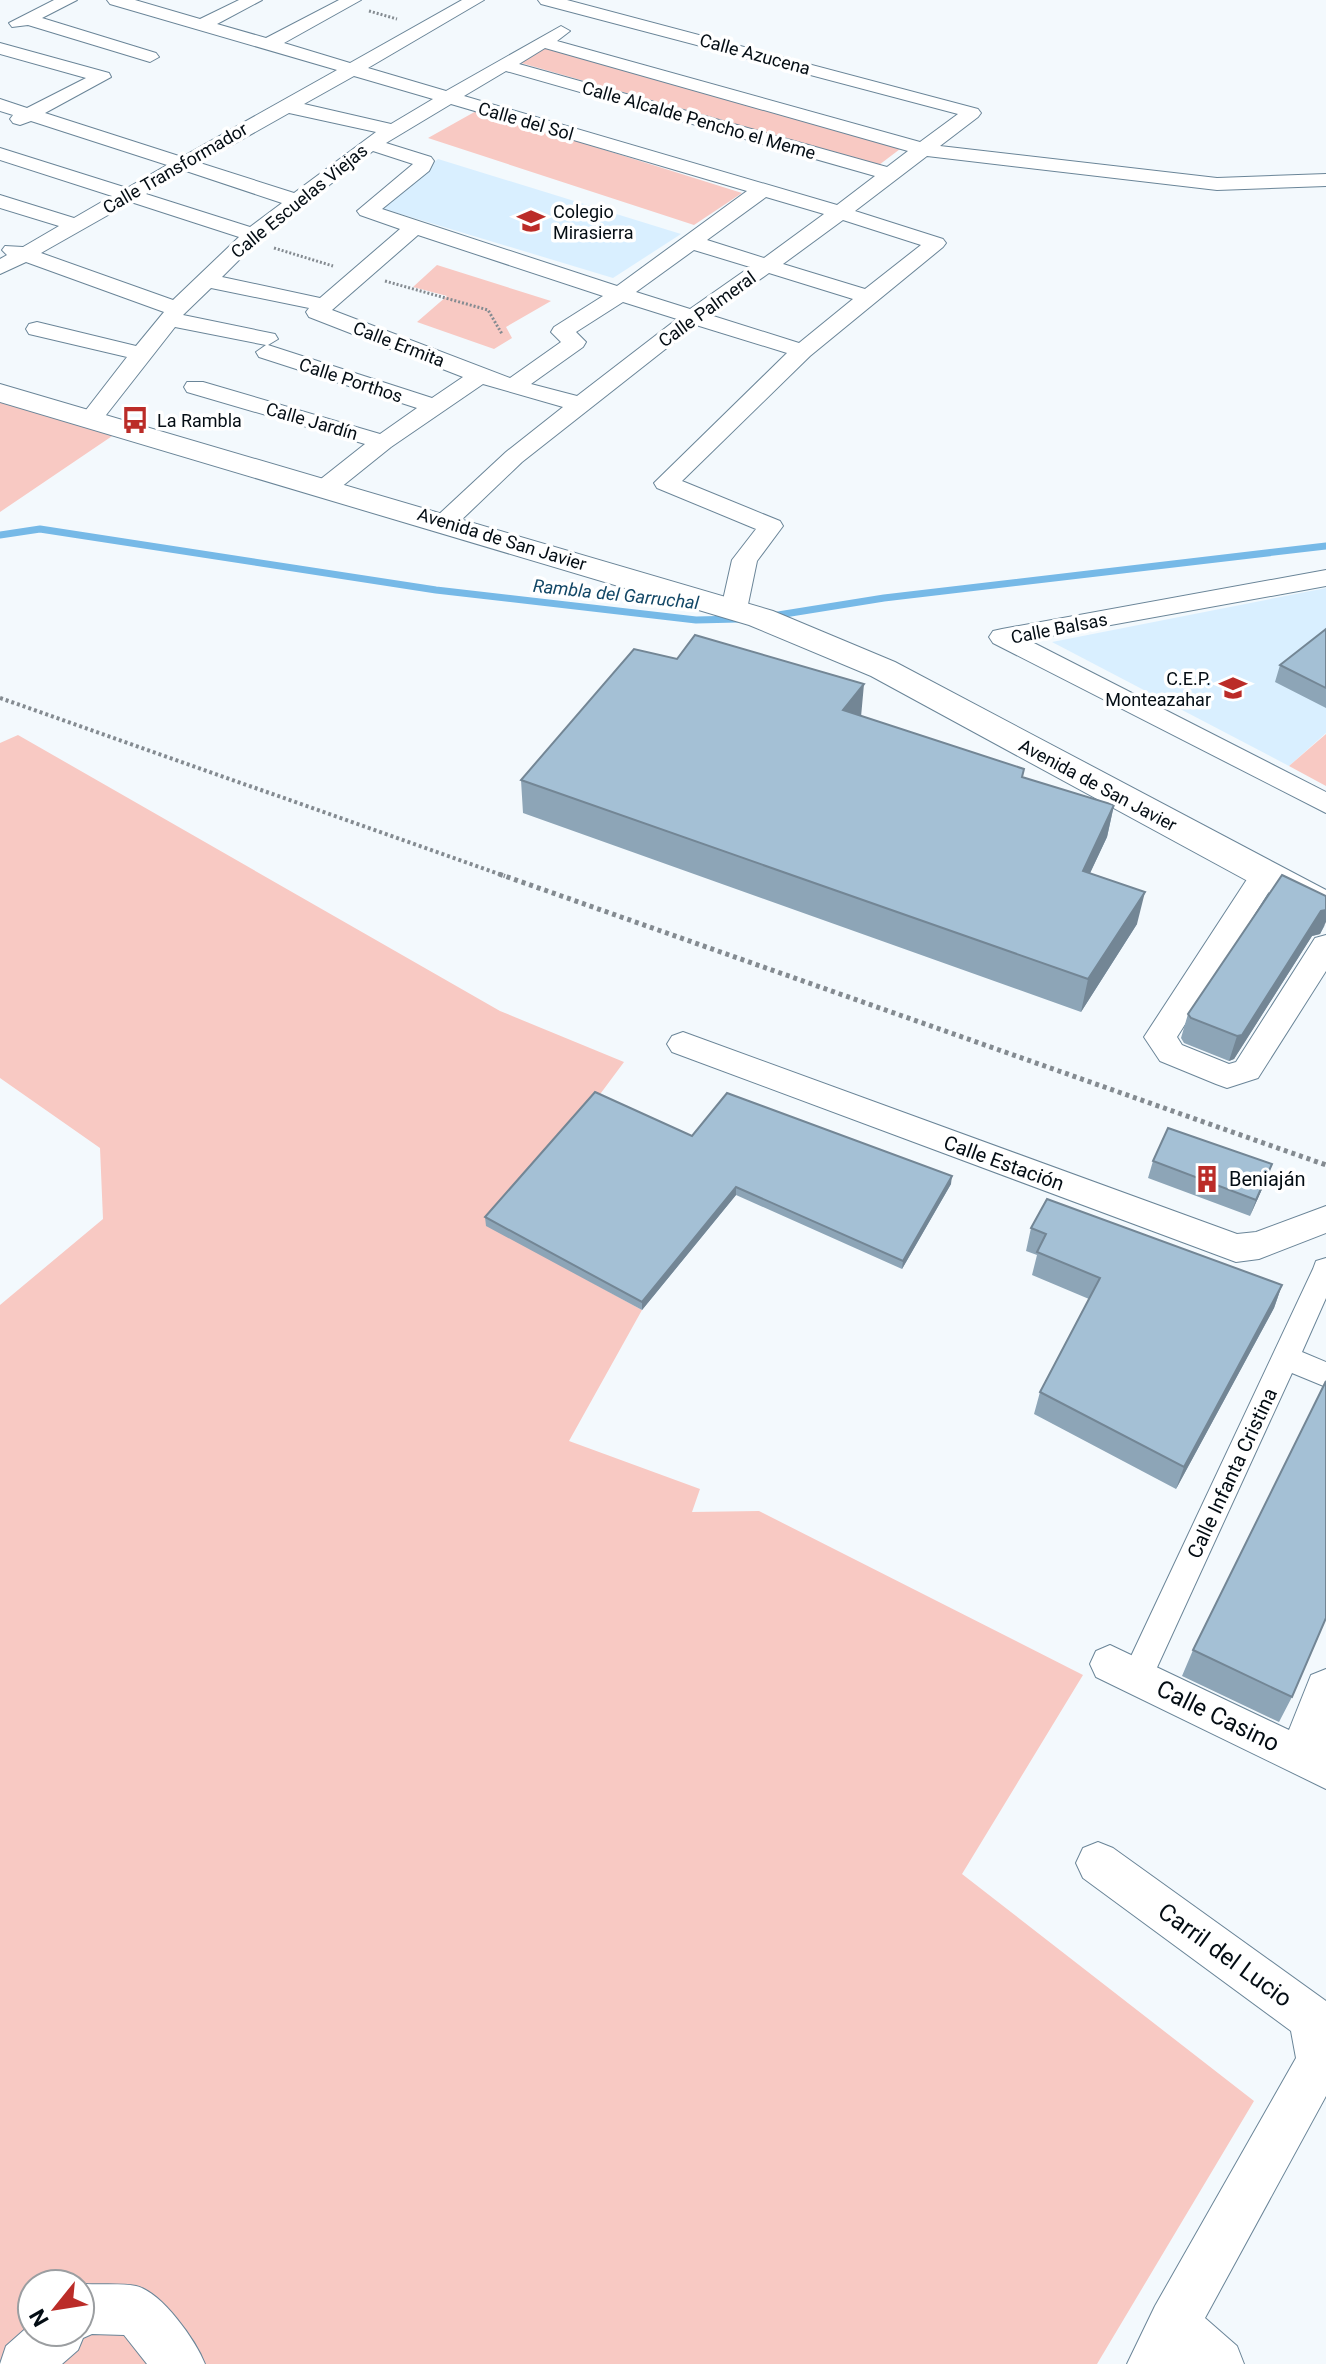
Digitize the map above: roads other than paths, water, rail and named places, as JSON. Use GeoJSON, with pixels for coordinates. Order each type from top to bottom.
{"type":"FeatureCollection","features":[{"type":"Feature","properties":{"kind":"main road","name":"Avenida de San Javier"},"geometry":{"type":"LineString","coordinates":[[0,393],[445,522],[734,609],[810,636],[872,664],[1326,907]]}},
{"type":"Feature","properties":{"kind":"street"},"geometry":{"type":"LineString","coordinates":[[0,30],[68,0]]}},
{"type":"Feature","properties":{"kind":"street","name":"Calle del Sol"},"geometry":{"type":"LineString","coordinates":[[116,0],[936,243],[870,298]]}},
{"type":"Feature","properties":{"kind":"street"},"geometry":{"type":"LineString","coordinates":[[201,25],[253,0]]}},
{"type":"Feature","properties":{"kind":"street","name":"Calle Transformador"},"geometry":{"type":"LineString","coordinates":[[0,268],[475,0]]}},
{"type":"Feature","properties":{"kind":"street","name":"Calle Azucena"},"geometry":{"type":"LineString","coordinates":[[547,0],[962,109]]}},
{"type":"Feature","properties":{"kind":"street"},"geometry":{"type":"LineString","coordinates":[[267,45],[348,2]]}},
{"type":"Feature","properties":{"kind":"street","name":"Calle Escuelas Viejas"},"geometry":{"type":"LineString","coordinates":[[91,419],[173,314],[253,235],[370,144],[593,12]]}},
{"type":"Feature","properties":{"kind":"street"},"geometry":{"type":"LineString","coordinates":[[26,19],[150,57]]}},
{"type":"Feature","properties":{"kind":"street"},"geometry":{"type":"LineString","coordinates":[[542,42],[926,150],[1217,184],[1326,180]]}},
{"type":"Feature","properties":{"kind":"street"},"geometry":{"type":"LineString","coordinates":[[0,48],[102,77],[0,129]]}},
{"type":"Feature","properties":{"kind":"street","name":"Calle Alcalde Pencho el Meme"},"geometry":{"type":"LineString","coordinates":[[504,65],[893,175]]}},
{"type":"Feature","properties":{"kind":"street"},"geometry":{"type":"LineString","coordinates":[[0,105],[297,201]]}},
{"type":"Feature","properties":{"kind":"street"},"geometry":{"type":"LineString","coordinates":[[285,106],[393,130]]}},
{"type":"Feature","properties":{"kind":"street","name":"Calle Palmeral"},"geometry":{"type":"LineString","coordinates":[[445,522],[514,457],[693,317],[769,266],[969,117],[971,113],[962,109]]}},
{"type":"Feature","properties":{"kind":"street"},"geometry":{"type":"LineString","coordinates":[[370,144],[424,161],[422,167],[367,211],[802,351]]}},
{"type":"Feature","properties":{"kind":"street"},"geometry":{"type":"LineString","coordinates":[[0,154],[253,235]]}},
{"type":"Feature","properties":{"kind":"street"},"geometry":{"type":"LineString","coordinates":[[513,386],[575,342],[562,332],[620,294],[762,190]]}},
{"type":"Feature","properties":{"kind":"street"},"geometry":{"type":"LineString","coordinates":[[0,201],[75,225]]}},
{"type":"Feature","properties":{"kind":"street"},"geometry":{"type":"LineString","coordinates":[[320,309],[415,227]]}},
{"type":"Feature","properties":{"kind":"street"},"geometry":{"type":"LineString","coordinates":[[691,242],[870,298]]}},
{"type":"Feature","properties":{"kind":"street","name":"Calle Porthos"},"geometry":{"type":"LineString","coordinates":[[0,247],[173,314],[436,407]]}},
{"type":"Feature","properties":{"kind":"street","name":"Calle Ermita"},"geometry":{"type":"LineString","coordinates":[[206,280],[320,309],[480,376],[582,405]]}},
{"type":"Feature","properties":{"kind":"street"},"geometry":{"type":"LineString","coordinates":[[734,609],[745,560],[771,526],[666,483],[802,351],[870,298]]}},
{"type":"Feature","properties":{"kind":"street"},"geometry":{"type":"LineString","coordinates":[[37,329],[141,354]]}},
{"type":"Feature","properties":{"kind":"street"},"geometry":{"type":"LineString","coordinates":[[326,487],[383,442],[480,376]]}},
{"type":"Feature","properties":{"kind":"street","name":"Calle Jardín"},"geometry":{"type":"LineString","coordinates":[[195,387],[383,442]]}},
{"type":"Feature","properties":{"kind":"street","name":"Calle Balsas"},"geometry":{"type":"LineString","coordinates":[[1326,578],[1002,637],[1326,804]]}},
{"type":"Feature","properties":{"kind":"street"},"geometry":{"type":"LineString","coordinates":[[1265,874],[1160,1037],[1171,1053],[1227,1076],[1247,1070],[1326,946]]}},
{"type":"Feature","properties":{"kind":"street","name":"Calle Estación"},"geometry":{"type":"LineString","coordinates":[[683,1044],[1236,1248],[1259,1245],[1326,1219]]}},
{"type":"Feature","properties":{"kind":"street","name":"Calle Infanta Cristina"},"geometry":{"type":"LineString","coordinates":[[1124,1670],[1285,1357],[1326,1269]]}},
{"type":"Feature","properties":{"kind":"street"},"geometry":{"type":"LineString","coordinates":[[1285,1357],[1326,1375]]}},
{"type":"Feature","properties":{"kind":"street","name":"Calle Casino"},"geometry":{"type":"LineString","coordinates":[[1124,1670],[1312,1762]]}},
{"type":"Feature","properties":{"kind":"street"},"geometry":{"type":"LineString","coordinates":[[1312,1762],[1326,1688]]}},
{"type":"Feature","properties":{"kind":"street","name":"Carril del Lucio"},"geometry":{"type":"LineString","coordinates":[[1098,1863],[1311,2018],[1323,2063]]}},
{"type":"Feature","properties":{"kind":"street"},"geometry":{"type":"LineString","coordinates":[[1219,2364],[1162,2344],[1323,2063]]}},
{"type":"Feature","properties":{"kind":"street"},"geometry":{"type":"LineString","coordinates":[[96,2309],[136,2311],[180,2364]]}},
{"type":"Feature","properties":{"kind":"street"},"geometry":{"type":"LineString","coordinates":[[24,2364],[42,2348]]}},
{"type":"Feature","properties":{"kind":"waterway","name":"Rambla del Garruchal"},"geometry":{"type":"LineString","coordinates":[[0,535],[40,529],[436,590],[696,620],[738,619]]}},
{"type":"Feature","properties":{"kind":"waterway","name":"Rambla del Garruchal"},"geometry":{"type":"LineString","coordinates":[[772,616],[884,598],[1326,546]]}},
{"type":"Feature","properties":{"kind":"place","name":"Colegio Mirasierra"},"geometry":{"type":"Point","coordinates":[531,221]}},
{"type":"Feature","properties":{"kind":"place","name":"La Rambla"},"geometry":{"type":"Point","coordinates":[135,420]}},
{"type":"Feature","properties":{"kind":"place","name":"C.E.P. Monteazahar"},"geometry":{"type":"Point","coordinates":[1233,688]}},
{"type":"Feature","properties":{"kind":"place","name":"Beniaján"},"geometry":{"type":"Point","coordinates":[1207,1179]}}]}
